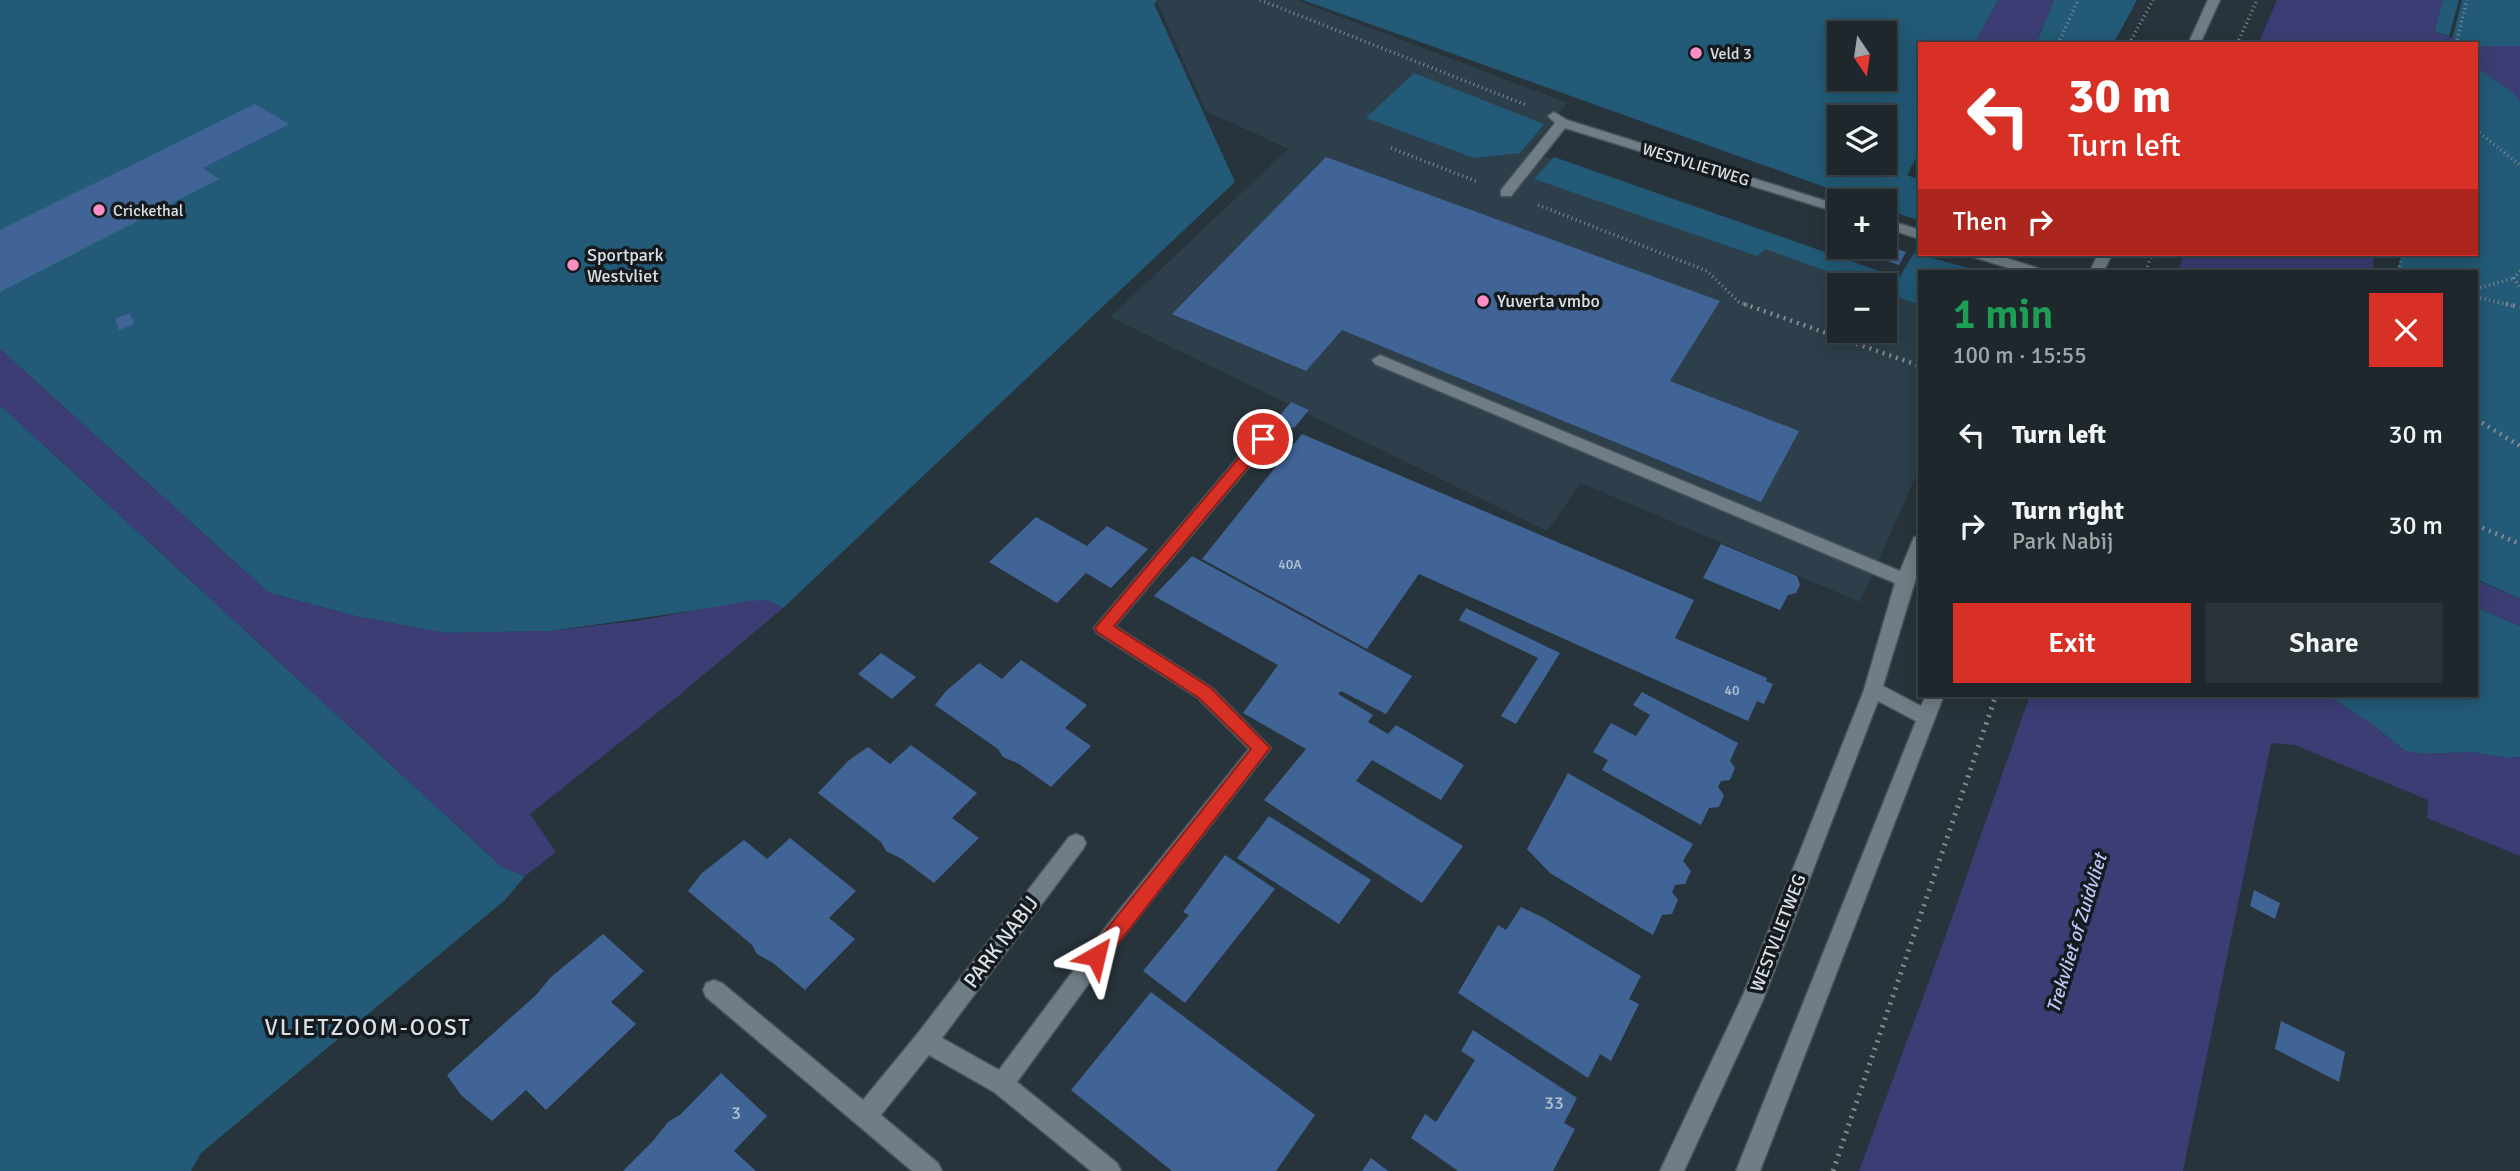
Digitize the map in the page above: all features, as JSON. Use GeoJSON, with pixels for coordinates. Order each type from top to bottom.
{"type":"FeatureCollection","features":[{"type":"Feature","properties":{"kind":"street"},"geometry":{"type":"LineString","coordinates":[[2195,42],[2214,0]]}},
{"type":"Feature","properties":{"kind":"street"},"geometry":{"type":"LineString","coordinates":[[1506,193],[1558,120]]}},
{"type":"Feature","properties":{"kind":"street","name":"WESTVLIETWEG"},"geometry":{"type":"LineString","coordinates":[[1558,120],[1827,205]]}},
{"type":"Feature","properties":{"kind":"street"},"geometry":{"type":"LineString","coordinates":[[1897,227],[1918,234]]}},
{"type":"Feature","properties":{"kind":"street"},"geometry":{"type":"LineString","coordinates":[[1984,256],[2027,270]]}},
{"type":"Feature","properties":{"kind":"street"},"geometry":{"type":"LineString","coordinates":[[1380,360],[1905,580]]}},
{"type":"Feature","properties":{"kind":"street"},"geometry":{"type":"LineString","coordinates":[[1002,1084],[1112,935],[1261,748],[1205,693],[1103,628],[1263,439]]}},
{"type":"Feature","properties":{"kind":"street","name":"WESTVLIETWEG"},"geometry":{"type":"LineString","coordinates":[[1672,1171],[1752,1000],[1873,690],[1905,580],[1918,547]]}},
{"type":"Feature","properties":{"kind":"street"},"geometry":{"type":"LineString","coordinates":[[1873,690],[1926,717]]}},
{"type":"Feature","properties":{"kind":"street"},"geometry":{"type":"LineString","coordinates":[[1748,1171],[1934,697]]}},
{"type":"Feature","properties":{"kind":"street","name":"PARK NABIJ"},"geometry":{"type":"LineString","coordinates":[[865,1116],[926,1041],[1076,843]]}},
{"type":"Feature","properties":{"kind":"street"},"geometry":{"type":"LineString","coordinates":[[714,990],[930,1171]]}},
{"type":"Feature","properties":{"kind":"street"},"geometry":{"type":"LineString","coordinates":[[926,1041],[1002,1084],[1109,1171]]}},
{"type":"Feature","properties":{"kind":"path"},"geometry":{"type":"LineString","coordinates":[[1260,0],[1558,120]]}},
{"type":"Feature","properties":{"kind":"path"},"geometry":{"type":"LineString","coordinates":[[2059,42],[2078,0]]}},
{"type":"Feature","properties":{"kind":"path"},"geometry":{"type":"LineString","coordinates":[[2130,42],[2153,0]]}},
{"type":"Feature","properties":{"kind":"path"},"geometry":{"type":"LineString","coordinates":[[2238,42],[2256,0]]}},
{"type":"Feature","properties":{"kind":"path"},"geometry":{"type":"LineString","coordinates":[[2456,42],[2467,0]]}},
{"type":"Feature","properties":{"kind":"path"},"geometry":{"type":"LineString","coordinates":[[2478,132],[2520,165]]}},
{"type":"Feature","properties":{"kind":"path"},"geometry":{"type":"LineString","coordinates":[[1391,148],[1707,271],[1739,302],[1918,365]]}},
{"type":"Feature","properties":{"kind":"path"},"geometry":{"type":"LineString","coordinates":[[2478,288],[2514,278],[2520,271]]}},
{"type":"Feature","properties":{"kind":"path"},"geometry":{"type":"LineString","coordinates":[[2514,278],[2520,288]]}},
{"type":"Feature","properties":{"kind":"path"},"geometry":{"type":"LineString","coordinates":[[2478,298],[2520,307]]}},
{"type":"Feature","properties":{"kind":"path"},"geometry":{"type":"LineString","coordinates":[[2478,420],[2520,446]]}},
{"type":"Feature","properties":{"kind":"path"},"geometry":{"type":"LineString","coordinates":[[2478,526],[2520,544]]}},
{"type":"Feature","properties":{"kind":"path"},"geometry":{"type":"LineString","coordinates":[[1833,1171],[1995,697]]}},
{"type":"Feature","properties":{"kind":"shaded area","name":"Sportpark Westvliet"},"geometry":{"type":"Polygon","coordinates":[[[0,0],[1158,0],[1154,4],[1235,182],[783,608],[767,600],[551,631],[445,633],[359,617],[269,593],[0,349],[0,0]]]}},
{"type":"Feature","properties":{"kind":"shaded area","name":"Yuverta vmbo"},"geometry":{"type":"Polygon","coordinates":[[[1297,0],[1567,103],[1529,151],[1827,254],[1827,259],[1842,259],[1882,273],[1827,273],[1827,343],[1897,343],[1897,278],[1918,285],[1918,472],[1860,602],[1581,483],[1547,531],[1110,317],[1288,149],[1206,111],[1157,2],[1297,0]]]}},
{"type":"Feature","properties":{"kind":"shaded area"},"geometry":{"type":"Polygon","coordinates":[[[1303,0],[1998,0],[1976,42],[1918,42],[1918,154],[1907,175],[1918,179],[1918,220],[1897,213],[1897,189],[1831,189],[1303,0]]]}},
{"type":"Feature","properties":{"kind":"shaded area"},"geometry":{"type":"Polygon","coordinates":[[[2054,0],[2137,0],[2114,42],[2037,42],[2054,0]]]}},
{"type":"Feature","properties":{"kind":"shaded area"},"geometry":{"type":"Polygon","coordinates":[[[2443,0],[2459,0],[2449,36],[2434,32],[2443,0]]]}},
{"type":"Feature","properties":{"kind":"shaded area"},"geometry":{"type":"Polygon","coordinates":[[[2462,0],[2520,0],[2520,599],[2478,580],[2478,270],[2397,270],[2401,256],[2478,256],[2478,42],[2452,42],[2462,0]]]}},
{"type":"Feature","properties":{"kind":"shaded area"},"geometry":{"type":"Polygon","coordinates":[[[1414,73],[1544,124],[1520,153],[1474,158],[1366,118],[1414,73]]]}},
{"type":"Feature","properties":{"kind":"shaded area"},"geometry":{"type":"Polygon","coordinates":[[[1554,157],[1827,253],[1827,259],[1845,259],[1885,273],[1832,273],[1765,249],[1757,256],[1534,179],[1554,157]]]}},
{"type":"Feature","properties":{"kind":"shaded area"},"geometry":{"type":"Polygon","coordinates":[[[1914,253],[1975,270],[1918,270],[1918,304],[1897,296],[1897,277],[1914,253]]]}},
{"type":"Feature","properties":{"kind":"shaded area"},"geometry":{"type":"Polygon","coordinates":[[[0,405],[502,867],[525,876],[505,900],[201,1153],[191,1171],[0,1171],[0,405]]]}},
{"type":"Feature","properties":{"kind":"shaded area"},"geometry":{"type":"Polygon","coordinates":[[[2478,608],[2520,626],[2520,757],[2506,758],[2471,752],[2424,754],[2405,751],[2369,722],[2329,697],[2478,697],[2478,608]]]}},
{"type":"Feature","properties":{"kind":"water"},"geometry":{"type":"Polygon","coordinates":[[[1998,0],[2054,0],[2037,42],[1976,42],[1998,0]]]}},
{"type":"Feature","properties":{"kind":"water"},"geometry":{"type":"Polygon","coordinates":[[[2277,0],[2443,0],[2434,32],[2465,42],[2259,42],[2277,0]]]}},
{"type":"Feature","properties":{"kind":"water"},"geometry":{"type":"Polygon","coordinates":[[[2478,46],[2520,46],[2520,101],[2478,68],[2478,46]]]}},
{"type":"Feature","properties":{"kind":"water"},"geometry":{"type":"Polygon","coordinates":[[[2183,256],[2375,256],[2372,270],[2178,270],[2183,256]]]}},
{"type":"Feature","properties":{"kind":"water"},"geometry":{"type":"Polygon","coordinates":[[[0,349],[269,593],[359,617],[445,633],[551,631],[642,620],[748,601],[767,600],[783,608],[530,814],[556,852],[525,876],[502,867],[0,405],[0,349]]]}},
{"type":"Feature","properties":{"kind":"water"},"geometry":{"type":"Polygon","coordinates":[[[2478,581],[2520,599],[2520,626],[2478,608],[2478,581]]]}},
{"type":"Feature","properties":{"kind":"water","name":"Trekvliet of Zuidvliet"},"geometry":{"type":"Polygon","coordinates":[[[2029,697],[2329,697],[2369,722],[2405,751],[2424,754],[2471,752],[2506,758],[2520,757],[2520,856],[2427,818],[2428,800],[2295,745],[2271,743],[2183,1171],[1859,1171],[2029,697]]]}},
{"type":"Feature","properties":{"kind":"building","name":"Crickethal"},"geometry":{"type":"Polygon","coordinates":[[[255,104],[289,124],[203,168],[219,179],[0,292],[0,230],[255,104]]]}},
{"type":"Feature","properties":{"kind":"building"},"geometry":{"type":"Polygon","coordinates":[[[1326,157],[1720,301],[1670,381],[1799,431],[1761,502],[1342,330],[1306,371],[1172,314],[1326,157]]]}},
{"type":"Feature","properties":{"kind":"building"},"geometry":{"type":"Polygon","coordinates":[[[1897,249],[1906,252],[1899,265],[1881,259],[1897,259],[1897,249]]]}},
{"type":"Feature","properties":{"kind":"building"},"geometry":{"type":"Polygon","coordinates":[[[130,313],[134,324],[119,330],[115,319],[130,313]]]}},
{"type":"Feature","properties":{"kind":"building"},"geometry":{"type":"Polygon","coordinates":[[[1291,402],[1309,410],[1294,428],[1275,421],[1291,402]]]}},
{"type":"Feature","properties":{"kind":"building"},"geometry":{"type":"Polygon","coordinates":[[[1302,434],[1694,600],[1675,638],[1767,678],[1766,681],[1773,684],[1764,704],[1757,701],[1748,721],[1419,574],[1367,649],[1202,559],[1302,434]]]}},
{"type":"Feature","properties":{"kind":"building"},"geometry":{"type":"Polygon","coordinates":[[[1036,517],[1087,546],[1107,526],[1148,549],[1111,588],[1086,573],[1057,603],[989,562],[1036,517]]]}},
{"type":"Feature","properties":{"kind":"building"},"geometry":{"type":"Polygon","coordinates":[[[1721,544],[1797,576],[1800,585],[1796,593],[1788,595],[1780,610],[1703,578],[1721,544]]]}},
{"type":"Feature","properties":{"kind":"building"},"geometry":{"type":"Polygon","coordinates":[[[1192,556],[1412,676],[1386,714],[1341,691],[1338,694],[1373,715],[1368,722],[1388,734],[1396,725],[1464,765],[1441,800],[1372,760],[1356,781],[1463,846],[1422,903],[1264,800],[1306,749],[1243,713],[1278,665],[1154,596],[1192,556]]]}},
{"type":"Feature","properties":{"kind":"building"},"geometry":{"type":"Polygon","coordinates":[[[1466,608],[1560,653],[1516,724],[1501,716],[1538,658],[1459,620],[1466,608]]]}},
{"type":"Feature","properties":{"kind":"building"},"geometry":{"type":"Polygon","coordinates":[[[881,653],[916,677],[892,699],[858,674],[881,653]]]}},
{"type":"Feature","properties":{"kind":"building"},"geometry":{"type":"Polygon","coordinates":[[[1021,660],[1087,705],[1065,728],[1091,746],[1051,787],[1019,764],[1003,757],[998,749],[935,705],[946,691],[979,663],[1002,679],[1021,660]]]}},
{"type":"Feature","properties":{"kind":"building"},"geometry":{"type":"Polygon","coordinates":[[[1642,692],[1738,743],[1730,761],[1735,768],[1730,780],[1721,781],[1718,787],[1724,795],[1719,807],[1709,808],[1701,825],[1602,770],[1608,760],[1593,752],[1611,723],[1636,736],[1650,715],[1633,705],[1642,692]]]}},
{"type":"Feature","properties":{"kind":"building"},"geometry":{"type":"Polygon","coordinates":[[[911,745],[977,793],[952,818],[979,838],[934,883],[902,859],[886,851],[881,842],[818,793],[848,761],[868,747],[890,764],[911,745]]]}},
{"type":"Feature","properties":{"kind":"building"},"geometry":{"type":"Polygon","coordinates":[[[1568,773],[1693,844],[1683,861],[1691,871],[1685,884],[1675,885],[1672,892],[1678,900],[1672,914],[1662,915],[1653,935],[1550,873],[1527,849],[1568,773]]]}},
{"type":"Feature","properties":{"kind":"building"},"geometry":{"type":"Polygon","coordinates":[[[1269,816],[1371,880],[1339,924],[1237,858],[1269,816]]]}},
{"type":"Feature","properties":{"kind":"building"},"geometry":{"type":"Polygon","coordinates":[[[790,838],[856,891],[829,918],[855,939],[805,990],[773,963],[757,954],[752,945],[688,891],[702,873],[744,840],[767,859],[790,838]]]}},
{"type":"Feature","properties":{"kind":"building"},"geometry":{"type":"Polygon","coordinates":[[[1225,855],[1275,889],[1185,1003],[1143,971],[1189,915],[1183,912],[1225,855]]]}},
{"type":"Feature","properties":{"kind":"building"},"geometry":{"type":"Polygon","coordinates":[[[2254,890],[2280,903],[2275,919],[2250,906],[2254,890]]]}},
{"type":"Feature","properties":{"kind":"building"},"geometry":{"type":"Polygon","coordinates":[[[1521,907],[1641,976],[1629,999],[1639,1004],[1611,1061],[1600,1054],[1588,1078],[1458,993],[1498,925],[1506,930],[1521,907]]]}},
{"type":"Feature","properties":{"kind":"building"},"geometry":{"type":"Polygon","coordinates":[[[603,934],[644,971],[611,1002],[636,1024],[546,1110],[526,1090],[492,1121],[461,1095],[447,1075],[536,995],[551,977],[603,934]]]}},
{"type":"Feature","properties":{"kind":"building"},"geometry":{"type":"Polygon","coordinates":[[[1151,992],[1315,1115],[1276,1171],[1172,1171],[1071,1090],[1151,992]]]}},
{"type":"Feature","properties":{"kind":"building"},"geometry":{"type":"Polygon","coordinates":[[[2281,1021],[2345,1052],[2339,1082],[2275,1049],[2281,1021]]]}},
{"type":"Feature","properties":{"kind":"building"},"geometry":{"type":"Polygon","coordinates":[[[1473,1030],[1577,1098],[1564,1123],[1575,1129],[1553,1171],[1458,1171],[1411,1138],[1425,1114],[1436,1122],[1475,1060],[1461,1051],[1473,1030]]]}},
{"type":"Feature","properties":{"kind":"building"},"geometry":{"type":"Polygon","coordinates":[[[721,1073],[767,1116],[734,1151],[756,1171],[623,1171],[668,1122],[681,1114],[721,1073]]]}},
{"type":"Feature","properties":{"kind":"building"},"geometry":{"type":"Polygon","coordinates":[[[1371,1158],[1388,1171],[1362,1171],[1371,1158]]]}},
{"type":"Feature","properties":{"kind":"place","name":"Veld 3"},"geometry":{"type":"Point","coordinates":[1696,53]}},
{"type":"Feature","properties":{"kind":"place","name":"Crickethal"},"geometry":{"type":"Point","coordinates":[99,210]}},
{"type":"Feature","properties":{"kind":"place","name":"Sportpark Westvliet"},"geometry":{"type":"Point","coordinates":[573,265]}},
{"type":"Feature","properties":{"kind":"place","name":"Yuverta vmbo"},"geometry":{"type":"Point","coordinates":[1483,301]}},
{"type":"Feature","properties":{"kind":"district","name":"VLIETZOOM-OOST"},"geometry":{"type":"Point","coordinates":[368,1027]}},
{"type":"Feature","properties":{"kind":"route"},"geometry":{"type":"LineString","coordinates":[[1096,956],[1261,748],[1205,693],[1103,628],[1263,439]]}}]}
